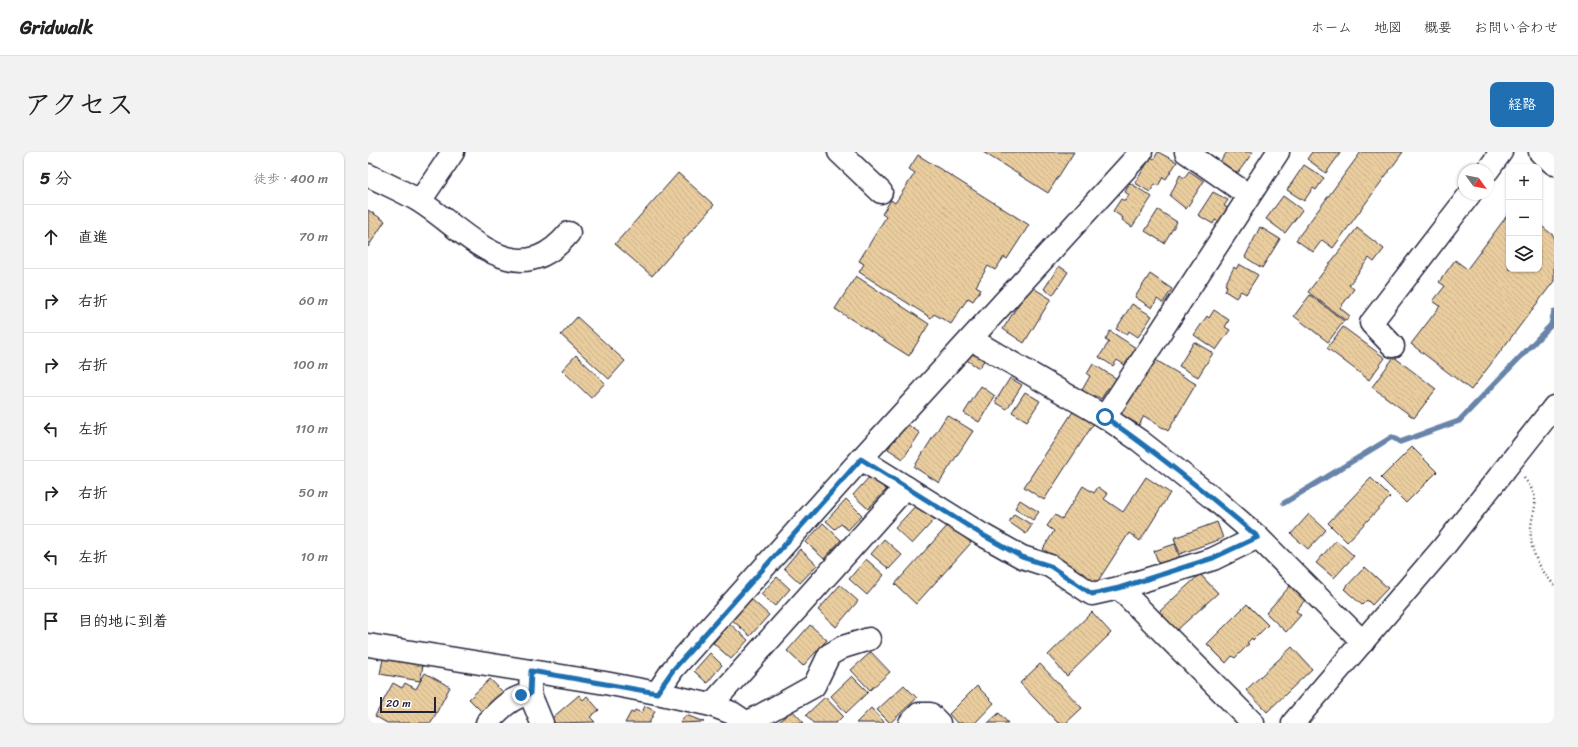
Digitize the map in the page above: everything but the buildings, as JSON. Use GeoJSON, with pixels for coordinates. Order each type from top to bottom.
{"type":"FeatureCollection","features":[{"type":"Feature","properties":{"kind":"street"},"geometry":{"type":"LineString","coordinates":[[420,202],[453,152]]}},
{"type":"Feature","properties":{"kind":"street"},"geometry":{"type":"LineString","coordinates":[[839,152],[881,192]]}},
{"type":"Feature","properties":{"kind":"street"},"geometry":{"type":"LineString","coordinates":[[657,693],[673,670],[861,459],[1141,152]]}},
{"type":"Feature","properties":{"kind":"street"},"geometry":{"type":"LineString","coordinates":[[1186,152],[1248,195]]}},
{"type":"Feature","properties":{"kind":"street"},"geometry":{"type":"LineString","coordinates":[[1105,417],[1248,195],[1278,152]]}},
{"type":"Feature","properties":{"kind":"street"},"geometry":{"type":"LineString","coordinates":[[1492,164],[1501,152]]}},
{"type":"Feature","properties":{"kind":"street"},"geometry":{"type":"LineString","coordinates":[[368,175],[420,202],[474,243],[496,254],[518,260],[529,260],[544,255],[560,244],[569,233]]}},
{"type":"Feature","properties":{"kind":"street"},"geometry":{"type":"LineString","coordinates":[[1393,346],[1371,323],[1465,200]]}},
{"type":"Feature","properties":{"kind":"street"},"geometry":{"type":"LineString","coordinates":[[981,345],[1105,417],[1146,446],[1219,503],[1258,537],[1363,642]]}},
{"type":"Feature","properties":{"kind":"street"},"geometry":{"type":"LineString","coordinates":[[1294,723],[1442,549],[1554,407]]}},
{"type":"Feature","properties":{"kind":"street"},"geometry":{"type":"LineString","coordinates":[[861,459],[981,534],[1022,557],[1050,566],[1092,594],[1119,588],[1213,558],[1258,537]]}},
{"type":"Feature","properties":{"kind":"street"},"geometry":{"type":"LineString","coordinates":[[711,705],[906,487]]}},
{"type":"Feature","properties":{"kind":"street"},"geometry":{"type":"LineString","coordinates":[[1119,588],[1253,723]]}},
{"type":"Feature","properties":{"kind":"street"},"geometry":{"type":"LineString","coordinates":[[368,645],[657,693],[711,705],[732,714],[747,723],[814,686],[829,655],[843,647],[869,639]]}},
{"type":"Feature","properties":{"kind":"street"},"geometry":{"type":"LineString","coordinates":[[531,671],[530,694],[542,723]]}},
{"type":"Feature","properties":{"kind":"street"},"geometry":{"type":"LineString","coordinates":[[486,723],[506,704],[521,695],[530,694]]}},
{"type":"Feature","properties":{"kind":"street"},"geometry":{"type":"LineString","coordinates":[[910,723],[919,714],[930,714],[939,723]]}},
{"type":"Feature","properties":{"kind":"path"},"geometry":{"type":"LineString","coordinates":[[1510,463],[1529,484],[1536,500],[1531,538],[1535,558],[1541,569],[1554,585]]}},
{"type":"Feature","properties":{"kind":"waterway"},"geometry":{"type":"LineString","coordinates":[[1284,503],[1392,437],[1400,442],[1459,421],[1551,325],[1554,312]]}},
{"type":"Feature","properties":{"kind":"route"},"geometry":{"type":"LineString","coordinates":[[521,695],[530,694],[529,685],[531,671],[657,693],[673,670],[861,459],[981,534],[1022,557],[1050,566],[1092,594],[1119,588],[1213,558],[1258,537],[1219,503],[1105,417]]}}]}
